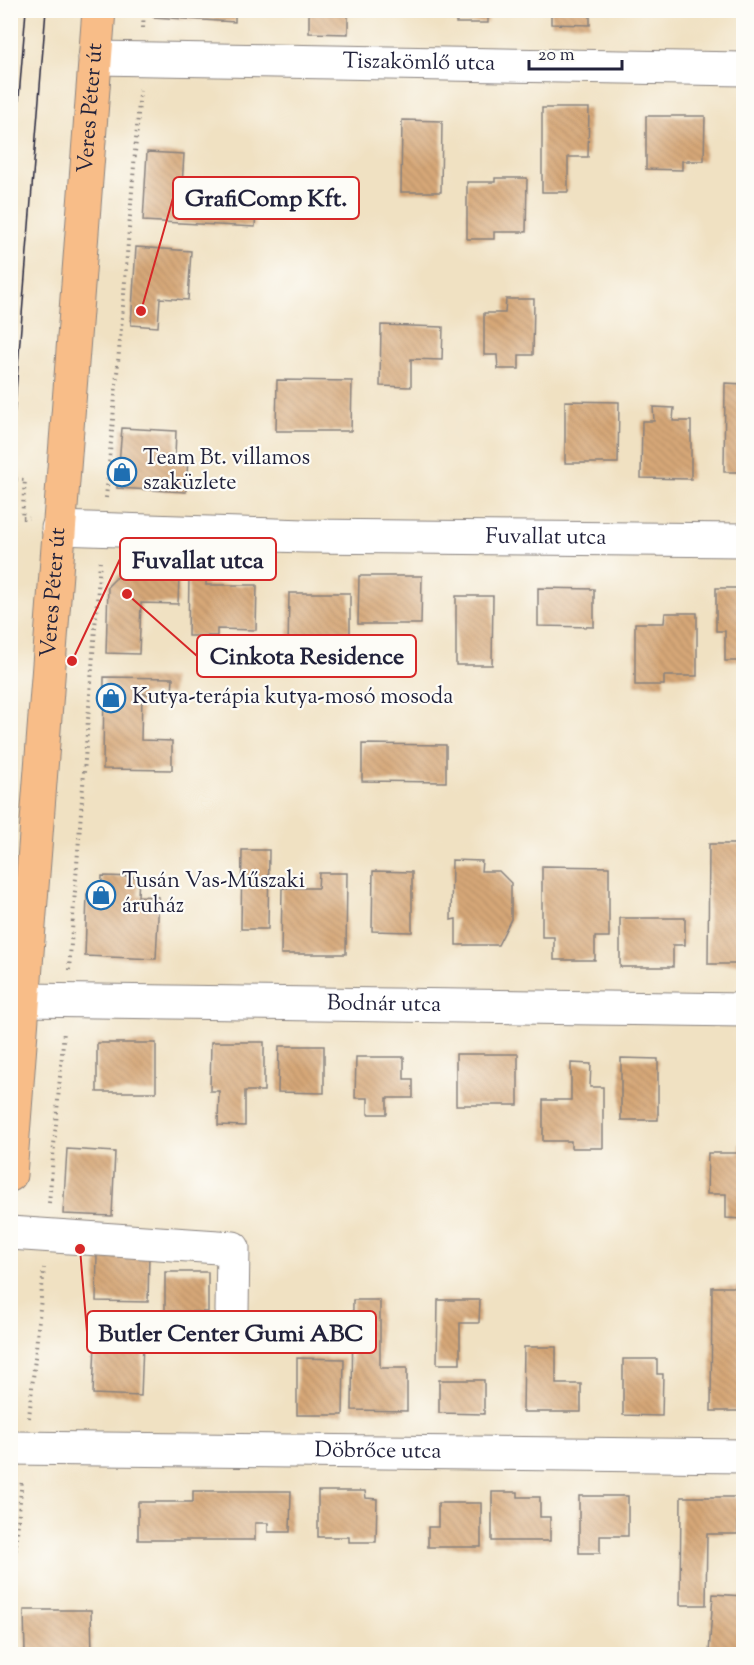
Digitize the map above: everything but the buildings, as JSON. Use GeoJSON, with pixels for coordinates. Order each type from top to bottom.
{"type":"FeatureCollection","features":[{"type":"Feature","properties":{"kind":"main road","name":"Veres Péter út"},"geometry":{"type":"LineString","coordinates":[[10,1174],[99,10]]}},
{"type":"Feature","properties":{"kind":"street","name":"Tiszakömlő utca"},"geometry":{"type":"LineString","coordinates":[[95,58],[744,69]]}},
{"type":"Feature","properties":{"kind":"street","name":"Fuvallat utca"},"geometry":{"type":"LineString","coordinates":[[58,528],[304,536],[744,540]]}},
{"type":"Feature","properties":{"kind":"street","name":"Bodnár utca"},"geometry":{"type":"LineString","coordinates":[[24,1000],[744,1010]]}},
{"type":"Feature","properties":{"kind":"street"},"geometry":{"type":"LineString","coordinates":[[10,1233],[232,1248],[232,1311]]}},
{"type":"Feature","properties":{"kind":"street","name":"Döbrőce utca"},"geometry":{"type":"LineString","coordinates":[[18,1448],[744,1456]]}},
{"type":"Feature","properties":{"kind":"path"},"geometry":{"type":"LineString","coordinates":[[10,1610],[18,1448],[38,1343],[67,1001],[79,825],[123,306],[144,10]]}},
{"type":"Feature","properties":{"kind":"tram line"},"geometry":{"type":"LineString","coordinates":[[10,209],[26,10]]}},
{"type":"Feature","properties":{"kind":"tram line"},"geometry":{"type":"LineString","coordinates":[[10,467],[46,10]]}},
{"type":"Feature","properties":{"kind":"place","name":"GrafiComp Kft."},"geometry":{"type":"Point","coordinates":[141,311]}},
{"type":"Feature","properties":{"kind":"place","name":"Team Bt. villamos szaküzlete"},"geometry":{"type":"Point","coordinates":[122,472]}},
{"type":"Feature","properties":{"kind":"place","name":"Cinkota Residence"},"geometry":{"type":"Point","coordinates":[127,594]}},
{"type":"Feature","properties":{"kind":"place","name":"Fuvallat utca"},"geometry":{"type":"Point","coordinates":[72,661]}},
{"type":"Feature","properties":{"kind":"place","name":"Kutya-terápia kutya-mosó mosoda"},"geometry":{"type":"Point","coordinates":[111,698]}},
{"type":"Feature","properties":{"kind":"place","name":"Tusán Vas-Műszaki áruház"},"geometry":{"type":"Point","coordinates":[101,895]}},
{"type":"Feature","properties":{"kind":"place","name":"Butler Center Gumi ABC"},"geometry":{"type":"Point","coordinates":[80,1249]}}]}
